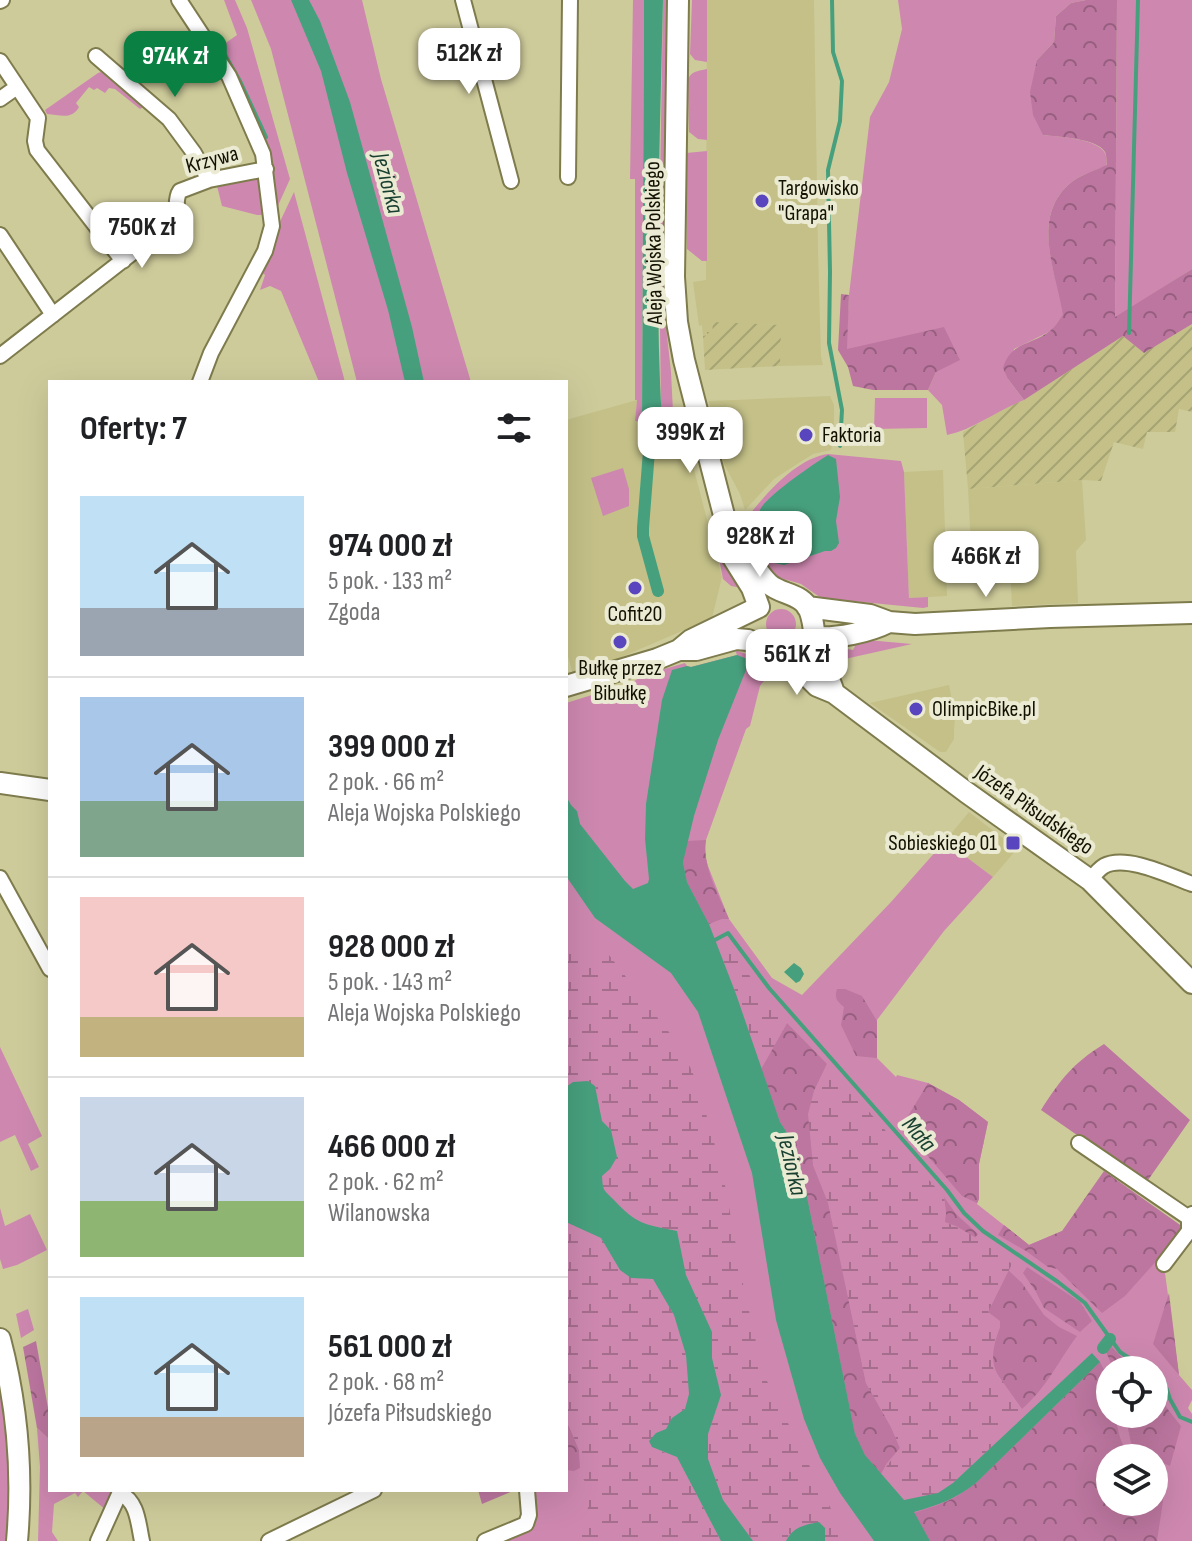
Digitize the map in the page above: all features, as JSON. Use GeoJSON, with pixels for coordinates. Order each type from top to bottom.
{"type":"FeatureCollection","features":[{"type":"Feature","properties":{"kind":"street"},"geometry":{"type":"LineString","coordinates":[[179,0],[229,76],[259,142],[266,169],[272,226],[269,242],[211,353],[201,380]]}},
{"type":"Feature","properties":{"kind":"street"},"geometry":{"type":"LineString","coordinates":[[463,0],[511,181]]}},
{"type":"Feature","properties":{"kind":"street"},"geometry":{"type":"LineString","coordinates":[[568,177],[570,0]]}},
{"type":"Feature","properties":{"kind":"street","name":"Aleja Wojska Polskiego"},"geometry":{"type":"LineString","coordinates":[[678,0],[675,300],[684,360],[727,527],[727,545],[755,592],[753,609]]}},
{"type":"Feature","properties":{"kind":"street"},"geometry":{"type":"LineString","coordinates":[[96,56],[169,119],[209,180]]}},
{"type":"Feature","properties":{"kind":"street"},"geometry":{"type":"LineString","coordinates":[[0,61],[38,118],[37,150],[123,261]]}},
{"type":"Feature","properties":{"kind":"street"},"geometry":{"type":"LineString","coordinates":[[0,99],[17,87]]}},
{"type":"Feature","properties":{"kind":"street","name":"Krzywa"},"geometry":{"type":"LineString","coordinates":[[0,356],[175,219],[180,191],[209,180],[266,169]]}},
{"type":"Feature","properties":{"kind":"street"},"geometry":{"type":"LineString","coordinates":[[0,235],[53,315]]}},
{"type":"Feature","properties":{"kind":"street","name":"Aleja Wojska Polskiego"},"geometry":{"type":"LineString","coordinates":[[727,527],[738,537],[765,580],[786,594]]}},
{"type":"Feature","properties":{"kind":"street"},"geometry":{"type":"LineString","coordinates":[[568,685],[679,650],[691,640],[768,600],[786,594],[797,597],[807,607],[812,620],[813,638]]}},
{"type":"Feature","properties":{"kind":"street"},"geometry":{"type":"LineString","coordinates":[[807,607],[915,624],[1192,613]]}},
{"type":"Feature","properties":{"kind":"street"},"geometry":{"type":"LineString","coordinates":[[753,609],[754,626],[770,650]]}},
{"type":"Feature","properties":{"kind":"street"},"geometry":{"type":"LineString","coordinates":[[679,650],[696,650],[736,639],[748,640],[770,650],[813,638],[872,631],[889,622]]}},
{"type":"Feature","properties":{"kind":"street","name":"Józefa Piłsudskiego"},"geometry":{"type":"LineString","coordinates":[[813,638],[818,658],[834,693]]}},
{"type":"Feature","properties":{"kind":"street","name":"Józefa Piłsudskiego"},"geometry":{"type":"LineString","coordinates":[[770,650],[793,661],[817,686],[834,693],[1090,880],[1192,983]]}},
{"type":"Feature","properties":{"kind":"street"},"geometry":{"type":"LineString","coordinates":[[0,783],[48,790]]}},
{"type":"Feature","properties":{"kind":"street"},"geometry":{"type":"LineString","coordinates":[[1090,880],[1102,867],[1115,862],[1138,864],[1192,884]]}},
{"type":"Feature","properties":{"kind":"street"},"geometry":{"type":"LineString","coordinates":[[0,878],[48,965]]}},
{"type":"Feature","properties":{"kind":"street"},"geometry":{"type":"LineString","coordinates":[[1079,1143],[1190,1216],[1189,1231],[1164,1264]]}},
{"type":"Feature","properties":{"kind":"street"},"geometry":{"type":"LineString","coordinates":[[0,1339],[12,1399],[17,1446],[17,1541]]}},
{"type":"Feature","properties":{"kind":"street"},"geometry":{"type":"LineString","coordinates":[[98,1541],[120,1492],[133,1505],[142,1541]]}},
{"type":"Feature","properties":{"kind":"street"},"geometry":{"type":"LineString","coordinates":[[269,1541],[370,1492]]}},
{"type":"Feature","properties":{"kind":"street"},"geometry":{"type":"LineString","coordinates":[[485,1541],[526,1524],[529,1515],[527,1492]]}},
{"type":"Feature","properties":{"kind":"shaded area","name":"Targowisko \"Grapa\""},"geometry":{"type":"Polygon","coordinates":[[[707,0],[814,0],[823,365],[780,366],[780,325],[713,323],[712,332],[703,336],[702,325],[699,326],[693,282],[706,280],[707,0]]]}},
{"type":"Feature","properties":{"kind":"shaded area"},"geometry":{"type":"Polygon","coordinates":[[[713,322],[781,325],[780,366],[705,370],[703,336],[712,332],[713,322]]]}},
{"type":"Feature","properties":{"kind":"shaded area"},"geometry":{"type":"Polygon","coordinates":[[[1192,324],[1192,412],[1179,409],[1175,432],[1147,432],[1143,449],[1114,442],[1101,481],[968,489],[963,432],[1024,400],[1123,336],[1144,353],[1192,324]]]}},
{"type":"Feature","properties":{"kind":"shaded area"},"geometry":{"type":"Polygon","coordinates":[[[830,396],[834,405],[831,450],[813,454],[774,479],[745,510],[724,464],[709,401],[830,396]]]}},
{"type":"Feature","properties":{"kind":"shaded area"},"geometry":{"type":"Polygon","coordinates":[[[637,400],[635,421],[661,423],[661,413],[679,412],[722,577],[712,618],[617,659],[573,674],[568,656],[568,419],[637,400]]]}},
{"type":"Feature","properties":{"kind":"shaded area"},"geometry":{"type":"Polygon","coordinates":[[[943,470],[947,596],[909,598],[904,472],[943,470]]]}},
{"type":"Feature","properties":{"kind":"shaded area"},"geometry":{"type":"Polygon","coordinates":[[[1082,480],[1086,540],[1076,551],[1078,603],[1012,606],[1010,565],[972,567],[968,489],[1082,480]]]}},
{"type":"Feature","properties":{"kind":"shaded area"},"geometry":{"type":"Polygon","coordinates":[[[949,685],[955,717],[954,739],[946,752],[940,752],[870,703],[949,685]]]}},
{"type":"Feature","properties":{"kind":"shaded area"},"geometry":{"type":"Polygon","coordinates":[[[969,812],[1017,849],[993,877],[945,841],[969,812]]]}},
{"type":"Feature","properties":{"kind":"green space"},"geometry":{"type":"Polygon","coordinates":[[[224,0],[235,0],[247,28],[290,179],[276,210],[266,140],[217,49],[237,35],[224,0]]]}},
{"type":"Feature","properties":{"kind":"green space"},"geometry":{"type":"Polygon","coordinates":[[[251,0],[362,0],[381,79],[470,380],[356,380],[271,49],[251,0]]]}},
{"type":"Feature","properties":{"kind":"green space"},"geometry":{"type":"Polygon","coordinates":[[[633,0],[644,0],[642,422],[635,421],[635,179],[630,179],[633,0]]]}},
{"type":"Feature","properties":{"kind":"green space"},"geometry":{"type":"Polygon","coordinates":[[[663,0],[667,0],[663,299],[673,412],[661,413],[659,244],[663,0]]]}},
{"type":"Feature","properties":{"kind":"green space"},"geometry":{"type":"Polygon","coordinates":[[[692,0],[707,0],[707,62],[695,60],[690,54],[692,0]]]}},
{"type":"Feature","properties":{"kind":"green space"},"geometry":{"type":"Polygon","coordinates":[[[898,0],[1086,0],[1071,3],[1056,16],[1054,42],[1037,60],[1043,135],[1094,144],[1105,153],[1107,166],[1073,181],[1052,210],[1049,244],[1064,315],[1051,331],[1014,349],[1008,379],[1024,400],[947,435],[942,405],[928,390],[936,372],[846,350],[849,295],[870,117],[889,82],[902,29],[898,0]]]}},
{"type":"Feature","properties":{"kind":"green space"},"geometry":{"type":"Polygon","coordinates":[[[1117,0],[1192,0],[1192,269],[1115,318],[1117,0]]]}},
{"type":"Feature","properties":{"kind":"green space"},"geometry":{"type":"Polygon","coordinates":[[[1117,0],[1115,317],[1192,269],[1192,324],[1144,353],[1123,336],[1024,400],[1003,368],[1006,360],[1016,349],[1050,331],[1063,315],[1049,244],[1052,210],[1073,181],[1107,165],[1101,147],[1077,139],[1043,135],[1033,115],[1030,92],[1037,60],[1054,42],[1056,16],[1071,3],[1117,0]]]}},
{"type":"Feature","properties":{"kind":"green space"},"geometry":{"type":"Polygon","coordinates":[[[707,69],[707,140],[698,139],[689,132],[688,79],[693,73],[707,69]]]}},
{"type":"Feature","properties":{"kind":"green space"},"geometry":{"type":"Polygon","coordinates":[[[101,72],[143,107],[140,109],[115,89],[109,88],[105,93],[89,87],[76,103],[79,107],[73,114],[47,114],[45,110],[101,72]]]}},
{"type":"Feature","properties":{"kind":"green space"},"geometry":{"type":"Polygon","coordinates":[[[707,151],[707,261],[702,261],[687,249],[686,153],[707,151]]]}},
{"type":"Feature","properties":{"kind":"green space"},"geometry":{"type":"Polygon","coordinates":[[[257,175],[262,179],[266,212],[257,215],[222,206],[216,182],[257,175]]]}},
{"type":"Feature","properties":{"kind":"green space"},"geometry":{"type":"Polygon","coordinates":[[[294,192],[344,380],[318,380],[281,291],[270,286],[260,290],[265,275],[260,271],[294,192]]]}},
{"type":"Feature","properties":{"kind":"green space"},"geometry":{"type":"Polygon","coordinates":[[[841,294],[849,295],[847,349],[944,327],[960,360],[936,372],[928,390],[873,390],[853,386],[848,367],[838,350],[841,294]]]}},
{"type":"Feature","properties":{"kind":"green space"},"geometry":{"type":"Polygon","coordinates":[[[875,398],[927,398],[927,428],[874,429],[875,398]]]}},
{"type":"Feature","properties":{"kind":"green space"},"geometry":{"type":"Polygon","coordinates":[[[828,454],[901,461],[909,598],[928,597],[928,607],[821,598],[801,584],[777,577],[757,552],[751,534],[754,528],[750,514],[795,469],[828,454]]]}},
{"type":"Feature","properties":{"kind":"green space"},"geometry":{"type":"Polygon","coordinates":[[[623,468],[629,489],[629,506],[603,516],[591,478],[623,468]]]}},
{"type":"Feature","properties":{"kind":"green space"},"geometry":{"type":"Polygon","coordinates":[[[713,528],[742,588],[731,586],[723,579],[713,528]]]}},
{"type":"Feature","properties":{"kind":"green space"},"geometry":{"type":"Polygon","coordinates":[[[781,609],[792,613],[796,624],[792,635],[781,639],[770,635],[766,624],[770,613],[781,609]]]}},
{"type":"Feature","properties":{"kind":"green space"},"geometry":{"type":"Polygon","coordinates":[[[867,640],[912,644],[836,661],[832,656],[839,645],[848,643],[847,649],[853,650],[853,644],[867,640]]]}},
{"type":"Feature","properties":{"kind":"green space"},"geometry":{"type":"Polygon","coordinates":[[[735,650],[776,665],[760,686],[750,726],[746,729],[704,852],[729,919],[772,978],[802,995],[945,841],[993,877],[944,931],[877,1020],[877,1058],[896,1077],[928,1083],[959,1100],[988,1122],[979,1164],[977,1204],[1029,1245],[1062,1231],[1155,1250],[1165,1273],[1179,1375],[1192,1390],[1188,1408],[1192,1414],[1192,1541],[502,1541],[532,1524],[535,1512],[532,1492],[568,1492],[568,702],[631,683],[644,675],[685,663],[687,666],[737,655],[735,650]]]}},
{"type":"Feature","properties":{"kind":"green space"},"geometry":{"type":"Polygon","coordinates":[[[706,840],[709,871],[729,919],[709,924],[687,882],[683,862],[687,841],[706,840]]]}},
{"type":"Feature","properties":{"kind":"green space"},"geometry":{"type":"Polygon","coordinates":[[[724,940],[737,954],[761,993],[787,1023],[761,1069],[717,944],[724,940]]]}},
{"type":"Feature","properties":{"kind":"green space"},"geometry":{"type":"Polygon","coordinates":[[[568,944],[573,951],[576,948],[583,956],[589,956],[602,946],[682,1049],[698,1085],[723,1174],[763,1373],[847,1541],[825,1541],[825,1535],[789,1534],[786,1541],[753,1541],[723,1500],[708,1459],[708,1434],[721,1395],[712,1358],[712,1332],[685,1275],[683,1252],[624,1212],[603,1190],[602,1176],[610,1169],[611,1130],[602,1121],[595,1086],[573,1082],[568,1086],[568,944]]]}},
{"type":"Feature","properties":{"kind":"green space"},"geometry":{"type":"Polygon","coordinates":[[[837,989],[862,996],[877,1021],[877,1058],[856,1056],[841,1025],[844,1007],[837,999],[837,989]]]}},
{"type":"Feature","properties":{"kind":"green space"},"geometry":{"type":"Polygon","coordinates":[[[787,1023],[827,1064],[814,1091],[813,1165],[829,1203],[866,1383],[900,1448],[881,1474],[865,1455],[855,1435],[803,1177],[793,1142],[780,1122],[761,1069],[787,1023]]]}},
{"type":"Feature","properties":{"kind":"green space"},"geometry":{"type":"Polygon","coordinates":[[[1104,1044],[1190,1120],[1146,1183],[1041,1110],[1068,1073],[1104,1044]]]}},
{"type":"Feature","properties":{"kind":"green space"},"geometry":{"type":"Polygon","coordinates":[[[0,1047],[42,1136],[28,1144],[39,1167],[31,1171],[15,1135],[0,1142],[0,1047]]]}},
{"type":"Feature","properties":{"kind":"green space"},"geometry":{"type":"Polygon","coordinates":[[[827,1064],[944,1197],[945,1222],[971,1235],[1012,1264],[988,1312],[1000,1321],[993,1345],[993,1368],[1026,1415],[953,1483],[938,1493],[904,1500],[881,1474],[900,1448],[866,1383],[828,1203],[813,1165],[808,1114],[814,1091],[827,1064]]]}},
{"type":"Feature","properties":{"kind":"green space"},"geometry":{"type":"Polygon","coordinates":[[[928,1083],[959,1100],[988,1122],[979,1164],[977,1203],[962,1196],[902,1126],[928,1083]]]}},
{"type":"Feature","properties":{"kind":"green space"},"geometry":{"type":"Polygon","coordinates":[[[1104,1171],[1183,1227],[1125,1296],[1102,1313],[1057,1269],[1048,1267],[998,1235],[1004,1225],[1029,1245],[1062,1231],[1104,1171]]]}},
{"type":"Feature","properties":{"kind":"green space"},"geometry":{"type":"Polygon","coordinates":[[[944,1197],[956,1214],[978,1234],[975,1238],[944,1222],[944,1197]]]}},
{"type":"Feature","properties":{"kind":"green space"},"geometry":{"type":"Polygon","coordinates":[[[0,1208],[5,1226],[30,1214],[47,1250],[3,1269],[0,1259],[0,1208]]]}},
{"type":"Feature","properties":{"kind":"green space"},"geometry":{"type":"Polygon","coordinates":[[[568,1223],[601,1238],[609,1251],[653,1279],[674,1315],[686,1355],[689,1394],[685,1409],[673,1418],[666,1429],[656,1433],[652,1448],[677,1457],[721,1541],[580,1541],[589,1503],[588,1487],[581,1475],[579,1450],[569,1426],[568,1223]]]}},
{"type":"Feature","properties":{"kind":"green space"},"geometry":{"type":"Polygon","coordinates":[[[1027,1267],[1080,1302],[1092,1321],[1080,1332],[1044,1308],[1023,1273],[1027,1267]]]}},
{"type":"Feature","properties":{"kind":"green space"},"geometry":{"type":"Polygon","coordinates":[[[1008,1270],[1022,1283],[1044,1315],[1077,1336],[1046,1383],[1022,1409],[996,1371],[993,1353],[1000,1327],[988,1312],[1008,1270]]]}},
{"type":"Feature","properties":{"kind":"green space"},"geometry":{"type":"Polygon","coordinates":[[[1169,1293],[1179,1375],[1168,1362],[1168,1356],[1163,1356],[1153,1344],[1169,1293]]]}},
{"type":"Feature","properties":{"kind":"green space"},"geometry":{"type":"Polygon","coordinates":[[[28,1309],[34,1330],[21,1338],[16,1314],[28,1309]]]}},
{"type":"Feature","properties":{"kind":"green space"},"geometry":{"type":"Polygon","coordinates":[[[36,1341],[48,1408],[48,1438],[37,1428],[23,1347],[36,1341]]]}},
{"type":"Feature","properties":{"kind":"green space"},"geometry":{"type":"Polygon","coordinates":[[[1112,1347],[1120,1356],[1108,1356],[1106,1352],[1112,1347]]]}},
{"type":"Feature","properties":{"kind":"green space"},"geometry":{"type":"Polygon","coordinates":[[[15,1352],[28,1446],[29,1541],[25,1541],[11,1353],[15,1352]]]}},
{"type":"Feature","properties":{"kind":"green space"},"geometry":{"type":"Polygon","coordinates":[[[1096,1366],[1096,1428],[1118,1428],[1123,1444],[1096,1444],[1096,1516],[1161,1516],[1157,1541],[930,1541],[913,1513],[946,1501],[976,1483],[1096,1366]]]}},
{"type":"Feature","properties":{"kind":"green space"},"geometry":{"type":"Polygon","coordinates":[[[0,1375],[10,1465],[9,1541],[0,1541],[0,1375]]]}},
{"type":"Feature","properties":{"kind":"green space"},"geometry":{"type":"Polygon","coordinates":[[[1168,1410],[1181,1426],[1170,1466],[1168,1444],[1131,1443],[1128,1428],[1168,1428],[1168,1410]]]}},
{"type":"Feature","properties":{"kind":"green space"},"geometry":{"type":"Polygon","coordinates":[[[568,1425],[579,1450],[580,1468],[568,1470],[568,1425]]]}},
{"type":"Feature","properties":{"kind":"green space"},"geometry":{"type":"Polygon","coordinates":[[[37,1428],[48,1438],[48,1492],[82,1492],[78,1497],[75,1493],[54,1504],[52,1532],[58,1541],[38,1541],[40,1467],[37,1428]]]}},
{"type":"Feature","properties":{"kind":"green space"},"geometry":{"type":"Polygon","coordinates":[[[84,1492],[112,1492],[106,1510],[84,1492]]]}},
{"type":"Feature","properties":{"kind":"green space"},"geometry":{"type":"Polygon","coordinates":[[[479,1492],[511,1492],[482,1504],[479,1492]]]}},
{"type":"Feature","properties":{"kind":"water"},"geometry":{"type":"Polygon","coordinates":[[[291,0],[309,0],[350,102],[424,380],[405,380],[321,71],[291,0]]]}},
{"type":"Feature","properties":{"kind":"water"},"geometry":{"type":"Polygon","coordinates":[[[644,0],[663,0],[658,265],[662,424],[642,422],[644,0]]]}},
{"type":"Feature","properties":{"kind":"water"},"geometry":{"type":"Polygon","coordinates":[[[828,455],[836,459],[840,497],[836,521],[839,543],[831,551],[784,565],[774,563],[762,538],[760,510],[780,489],[828,455]]]}},
{"type":"Feature","properties":{"kind":"water","name":"Jeziorka"},"geometry":{"type":"Polygon","coordinates":[[[737,655],[750,660],[718,740],[683,862],[687,882],[709,924],[736,994],[780,1122],[793,1142],[803,1177],[855,1434],[865,1455],[904,1500],[938,1493],[953,1483],[1092,1353],[1096,1358],[1096,1366],[976,1483],[946,1501],[914,1512],[930,1541],[874,1541],[820,1458],[804,1419],[776,1320],[752,1173],[698,1012],[671,973],[595,918],[568,879],[568,800],[577,811],[580,824],[625,881],[633,889],[648,883],[646,804],[662,700],[672,670],[737,655]]]}},
{"type":"Feature","properties":{"kind":"water"},"geometry":{"type":"Polygon","coordinates":[[[794,963],[804,974],[796,983],[784,972],[794,963]]]}},
{"type":"Feature","properties":{"kind":"water"},"geometry":{"type":"Polygon","coordinates":[[[588,1081],[595,1086],[602,1121],[611,1130],[617,1157],[602,1176],[604,1189],[635,1219],[677,1231],[686,1275],[712,1332],[712,1358],[721,1395],[708,1434],[708,1459],[723,1500],[753,1541],[721,1541],[677,1457],[652,1447],[649,1441],[685,1409],[689,1394],[686,1355],[674,1315],[653,1279],[631,1278],[620,1270],[601,1238],[568,1223],[568,1086],[588,1081]]]}},
{"type":"Feature","properties":{"kind":"water"},"geometry":{"type":"Polygon","coordinates":[[[819,1522],[825,1528],[825,1541],[786,1541],[796,1530],[819,1522]]]}},
{"type":"Feature","properties":{"kind":"waterway"},"geometry":{"type":"LineString","coordinates":[[832,0],[833,52],[842,81],[840,121],[828,170],[829,343],[842,410],[840,446]]}},
{"type":"Feature","properties":{"kind":"waterway"},"geometry":{"type":"LineString","coordinates":[[1129,333],[1138,0]]}},
{"type":"Feature","properties":{"kind":"waterway"},"geometry":{"type":"LineString","coordinates":[[225,55],[266,137]]}},
{"type":"Feature","properties":{"kind":"waterway"},"geometry":{"type":"LineString","coordinates":[[650,409],[643,536],[658,591]]}},
{"type":"Feature","properties":{"kind":"waterway","name":"Mała"},"geometry":{"type":"LineString","coordinates":[[711,942],[728,933],[769,988],[964,1213],[983,1231],[1085,1303],[1126,1356]]}},
{"type":"Feature","properties":{"kind":"waterway"},"geometry":{"type":"LineString","coordinates":[[1103,1348],[1110,1339]]}},
{"type":"Feature","properties":{"kind":"waterway","name":"Mała"},"geometry":{"type":"LineString","coordinates":[[1168,1393],[1180,1417],[1192,1422]]}},
{"type":"Feature","properties":{"kind":"place","name":"Targowisko \"Grapa\""},"geometry":{"type":"Point","coordinates":[762,201]}},
{"type":"Feature","properties":{"kind":"place","name":"Faktoria"},"geometry":{"type":"Point","coordinates":[806,435]}},
{"type":"Feature","properties":{"kind":"place","name":"Cofit20"},"geometry":{"type":"Point","coordinates":[635,588]}},
{"type":"Feature","properties":{"kind":"place","name":"Bułkę przez Bibułkę"},"geometry":{"type":"Point","coordinates":[620,642]}},
{"type":"Feature","properties":{"kind":"place","name":"OlimpicBike.pl"},"geometry":{"type":"Point","coordinates":[916,709]}},
{"type":"Feature","properties":{"kind":"place","name":"Sobieskiego 01"},"geometry":{"type":"Point","coordinates":[1013,843]}}]}
